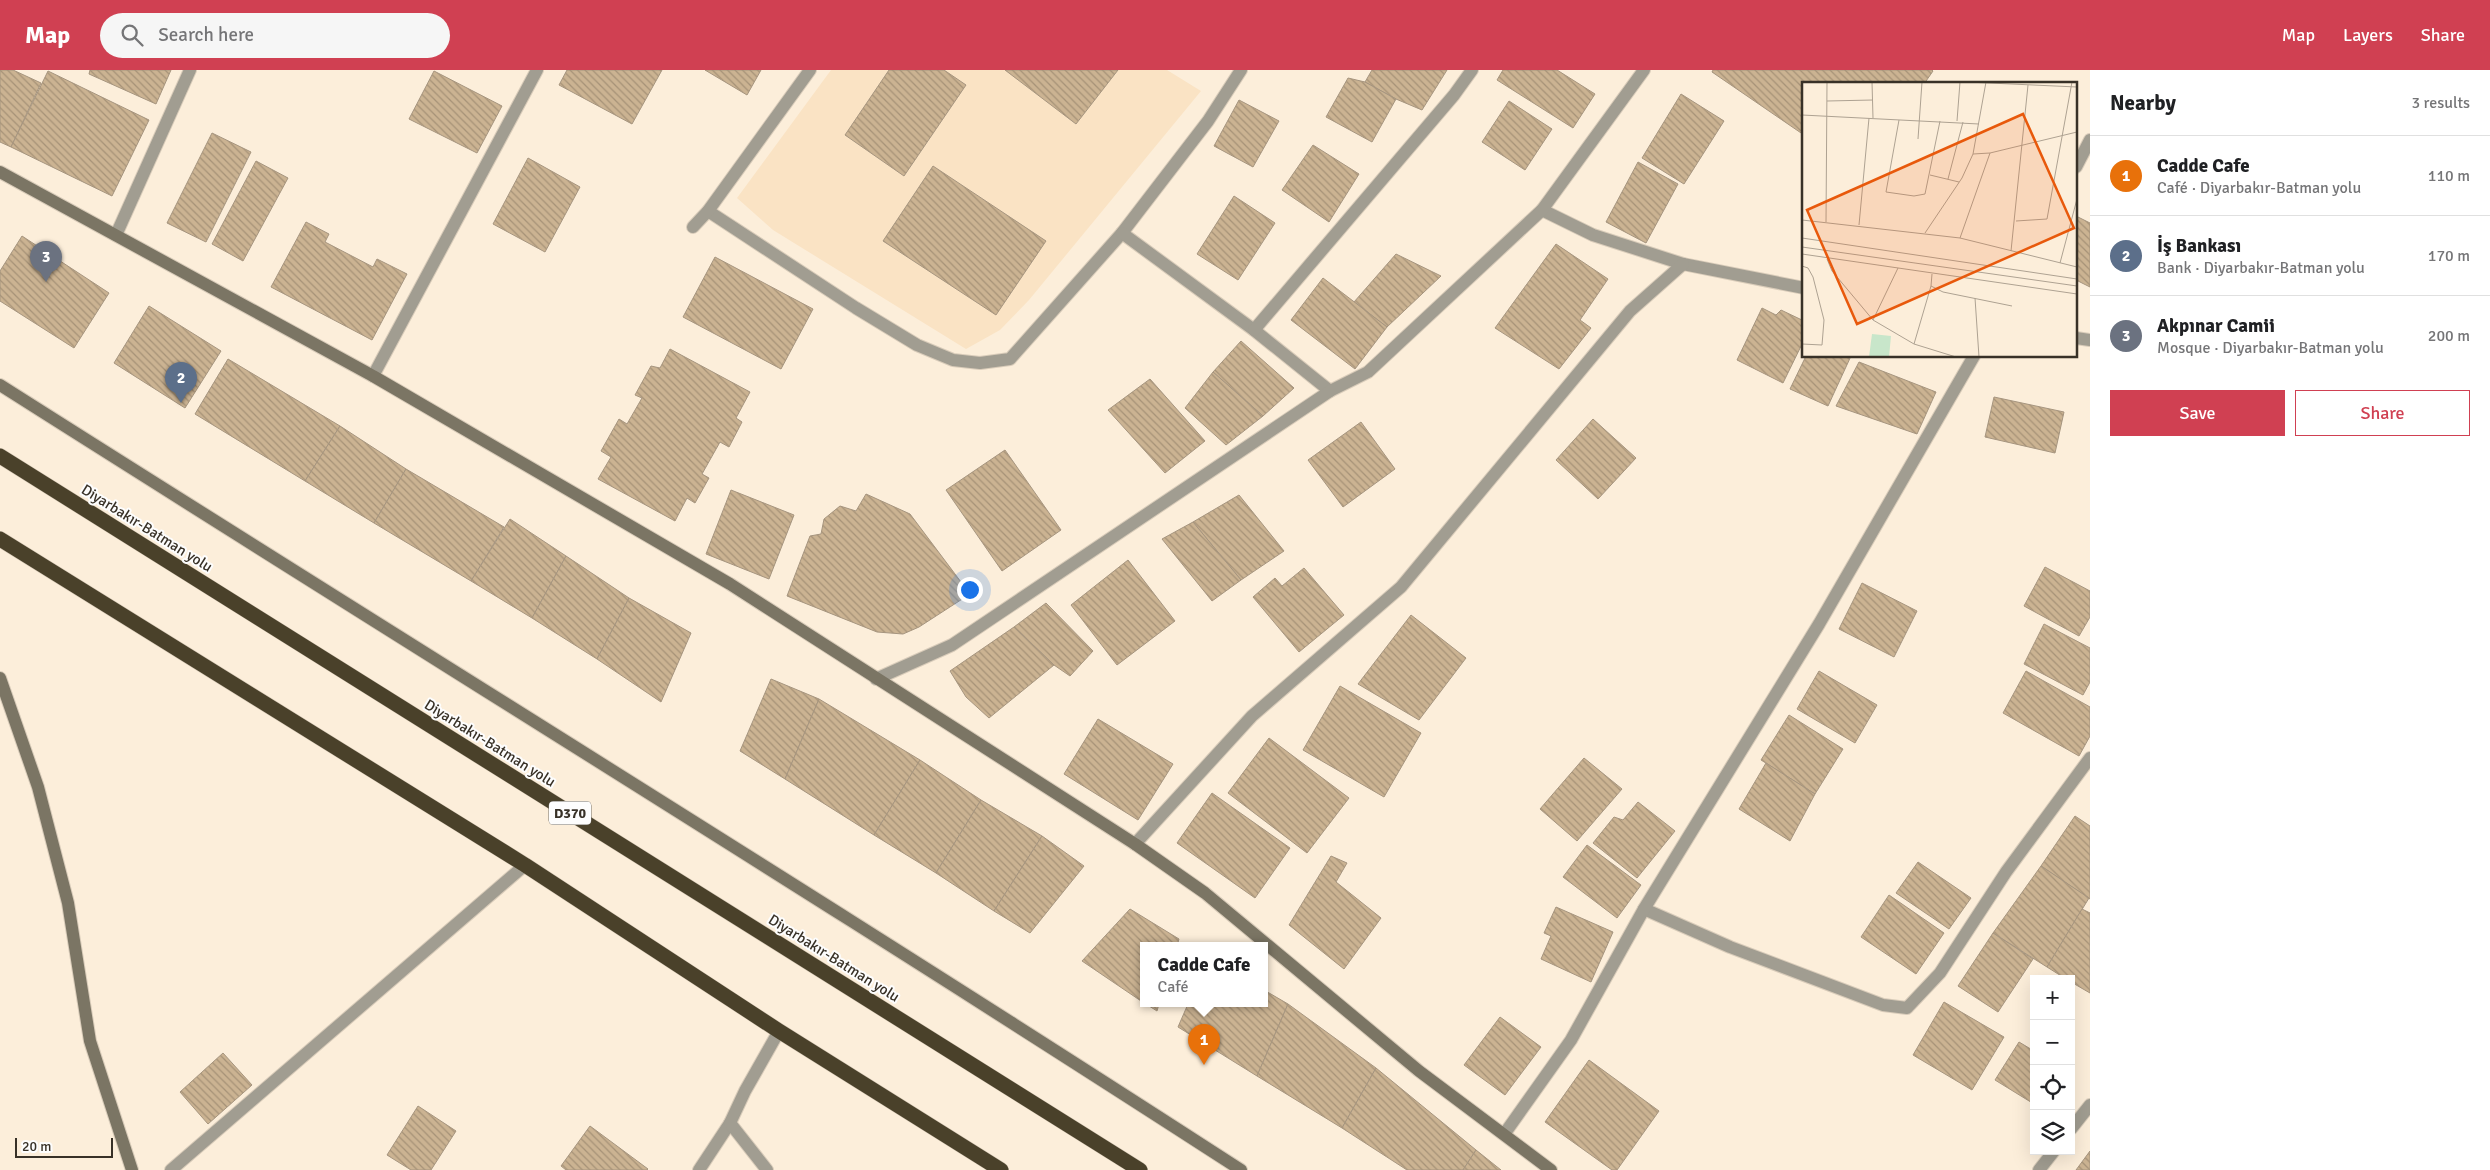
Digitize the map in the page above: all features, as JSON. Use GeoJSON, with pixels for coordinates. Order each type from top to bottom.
{"type":"FeatureCollection","features":[{"type":"Feature","properties":{"kind":"highway","name":"Diyarbakır-Batman yolu"},"geometry":{"type":"LineString","coordinates":[[0,456],[1140,1170]]}},
{"type":"Feature","properties":{"kind":"highway"},"geometry":{"type":"LineString","coordinates":[[0,539],[525,865],[779,1031],[1001,1170]]}},
{"type":"Feature","properties":{"kind":"street"},"geometry":{"type":"LineString","coordinates":[[116,235],[190,70]]}},
{"type":"Feature","properties":{"kind":"street"},"geometry":{"type":"LineString","coordinates":[[373,376],[537,70]]}},
{"type":"Feature","properties":{"kind":"street"},"geometry":{"type":"LineString","coordinates":[[694,227],[708,211],[810,70]]}},
{"type":"Feature","properties":{"kind":"street"},"geometry":{"type":"LineString","coordinates":[[708,211],[856,308],[917,345],[953,360],[980,363],[1010,359],[1122,233],[1208,120],[1241,70]]}},
{"type":"Feature","properties":{"kind":"street"},"geometry":{"type":"LineString","coordinates":[[1254,330],[1454,95],[1472,70]]}},
{"type":"Feature","properties":{"kind":"street"},"geometry":{"type":"LineString","coordinates":[[876,679],[952,646],[1330,390],[1368,372],[1542,210],[1644,70]]}},
{"type":"Feature","properties":{"kind":"street"},"geometry":{"type":"LineString","coordinates":[[2078,163],[2090,140]]}},
{"type":"Feature","properties":{"kind":"street"},"geometry":{"type":"LineString","coordinates":[[0,172],[373,376],[730,584],[1135,844],[1205,893],[1264,942]]}},
{"type":"Feature","properties":{"kind":"street"},"geometry":{"type":"LineString","coordinates":[[1542,210],[1593,236],[1682,264],[1802,288]]}},
{"type":"Feature","properties":{"kind":"street"},"geometry":{"type":"LineString","coordinates":[[1122,233],[1254,330],[1330,390]]}},
{"type":"Feature","properties":{"kind":"street"},"geometry":{"type":"LineString","coordinates":[[1135,844],[1252,716],[1401,587],[1630,311],[1682,264]]}},
{"type":"Feature","properties":{"kind":"street"},"geometry":{"type":"LineString","coordinates":[[1505,1134],[1570,1040],[1644,909],[1819,624],[1973,358]]}},
{"type":"Feature","properties":{"kind":"street"},"geometry":{"type":"LineString","coordinates":[[0,385],[346,605],[1013,1022],[1241,1170]]}},
{"type":"Feature","properties":{"kind":"street"},"geometry":{"type":"LineString","coordinates":[[0,678],[38,787],[68,903],[90,1040],[132,1170]]}},
{"type":"Feature","properties":{"kind":"street"},"geometry":{"type":"LineString","coordinates":[[1644,909],[1730,947],[1856,995],[1883,1005],[1907,1008],[1940,973],[2006,872],[2090,758]]}},
{"type":"Feature","properties":{"kind":"street"},"geometry":{"type":"LineString","coordinates":[[171,1170],[525,865]]}},
{"type":"Feature","properties":{"kind":"street"},"geometry":{"type":"LineString","coordinates":[[1268,945],[1419,1071],[1551,1170]]}},
{"type":"Feature","properties":{"kind":"street"},"geometry":{"type":"LineString","coordinates":[[699,1170],[730,1123],[745,1091],[779,1031]]}},
{"type":"Feature","properties":{"kind":"street"},"geometry":{"type":"LineString","coordinates":[[2075,1124],[2090,1105]]}},
{"type":"Feature","properties":{"kind":"street"},"geometry":{"type":"LineString","coordinates":[[730,1123],[767,1170]]}},
{"type":"Feature","properties":{"kind":"street"},"geometry":{"type":"LineString","coordinates":[[2039,1170],[2051,1155]]}},
{"type":"Feature","properties":{"kind":"shaded area"},"geometry":{"type":"Polygon","coordinates":[[[831,70],[1167,70],[1201,91],[1029,300],[1000,330],[966,349],[773,230],[737,198],[831,70]]]}},
{"type":"Feature","properties":{"kind":"building"},"geometry":{"type":"Polygon","coordinates":[[[0,70],[13,70],[41,83],[11,147],[0,142],[0,70]]]}},
{"type":"Feature","properties":{"kind":"building"},"geometry":{"type":"Polygon","coordinates":[[[90,70],[171,70],[156,104],[89,74],[90,70]]]}},
{"type":"Feature","properties":{"kind":"building"},"geometry":{"type":"Polygon","coordinates":[[[567,70],[662,70],[632,124],[559,85],[567,70]]]}},
{"type":"Feature","properties":{"kind":"building"},"geometry":{"type":"Polygon","coordinates":[[[705,70],[761,70],[747,95],[705,70]]]}},
{"type":"Feature","properties":{"kind":"building"},"geometry":{"type":"Polygon","coordinates":[[[889,70],[944,70],[966,85],[904,176],[845,135],[889,70]]]}},
{"type":"Feature","properties":{"kind":"building"},"geometry":{"type":"Polygon","coordinates":[[[1005,70],[1118,70],[1076,124],[1005,70]]]}},
{"type":"Feature","properties":{"kind":"building"},"geometry":{"type":"Polygon","coordinates":[[[1372,70],[1447,70],[1422,110],[1396,99],[1365,82],[1372,70]]]}},
{"type":"Feature","properties":{"kind":"building"},"geometry":{"type":"Polygon","coordinates":[[[1503,70],[1557,70],[1595,94],[1573,128],[1497,80],[1503,70]]]}},
{"type":"Feature","properties":{"kind":"building"},"geometry":{"type":"Polygon","coordinates":[[[1713,70],[1933,71],[1925,82],[1802,82],[1802,134],[1712,72],[1713,70]]]}},
{"type":"Feature","properties":{"kind":"building"},"geometry":{"type":"Polygon","coordinates":[[[48,71],[149,120],[112,196],[11,147],[48,71]]]}},
{"type":"Feature","properties":{"kind":"building"},"geometry":{"type":"Polygon","coordinates":[[[434,71],[502,106],[477,153],[409,119],[434,71]]]}},
{"type":"Feature","properties":{"kind":"building"},"geometry":{"type":"Polygon","coordinates":[[[1348,78],[1365,82],[1396,99],[1372,142],[1326,117],[1348,78]]]}},
{"type":"Feature","properties":{"kind":"building"},"geometry":{"type":"Polygon","coordinates":[[[1681,94],[1724,121],[1684,184],[1642,158],[1681,94]]]}},
{"type":"Feature","properties":{"kind":"building"},"geometry":{"type":"Polygon","coordinates":[[[1239,100],[1279,121],[1253,167],[1214,146],[1239,100]]]}},
{"type":"Feature","properties":{"kind":"building"},"geometry":{"type":"Polygon","coordinates":[[[1509,101],[1552,129],[1525,170],[1482,142],[1509,101]]]}},
{"type":"Feature","properties":{"kind":"building"},"geometry":{"type":"Polygon","coordinates":[[[212,133],[251,152],[206,242],[167,223],[212,133]]]}},
{"type":"Feature","properties":{"kind":"building"},"geometry":{"type":"Polygon","coordinates":[[[1313,145],[1359,174],[1329,222],[1282,190],[1313,145]]]}},
{"type":"Feature","properties":{"kind":"building"},"geometry":{"type":"Polygon","coordinates":[[[528,158],[580,187],[545,252],[493,224],[528,158]]]}},
{"type":"Feature","properties":{"kind":"building"},"geometry":{"type":"Polygon","coordinates":[[[256,161],[288,178],[243,261],[212,244],[256,161]]]}},
{"type":"Feature","properties":{"kind":"building"},"geometry":{"type":"Polygon","coordinates":[[[1638,162],[1678,184],[1646,243],[1606,222],[1638,162]]]}},
{"type":"Feature","properties":{"kind":"building"},"geometry":{"type":"Polygon","coordinates":[[[933,166],[1046,241],[996,315],[883,241],[933,166]]]}},
{"type":"Feature","properties":{"kind":"building"},"geometry":{"type":"Polygon","coordinates":[[[1234,196],[1275,223],[1238,280],[1197,254],[1234,196]]]}},
{"type":"Feature","properties":{"kind":"building"},"geometry":{"type":"Polygon","coordinates":[[[2078,217],[2090,223],[2090,287],[2078,281],[2078,217]]]}},
{"type":"Feature","properties":{"kind":"building"},"geometry":{"type":"Polygon","coordinates":[[[306,222],[329,234],[325,242],[373,267],[377,259],[407,274],[372,340],[271,287],[306,222]]]}},
{"type":"Feature","properties":{"kind":"building"},"geometry":{"type":"Polygon","coordinates":[[[22,236],[109,293],[74,348],[0,301],[0,271],[22,236]]]}},
{"type":"Feature","properties":{"kind":"building"},"geometry":{"type":"Polygon","coordinates":[[[1556,244],[1608,279],[1580,320],[1591,328],[1559,369],[1495,328],[1556,244]]]}},
{"type":"Feature","properties":{"kind":"building"},"geometry":{"type":"Polygon","coordinates":[[[1396,254],[1441,276],[1387,327],[1354,302],[1396,254]]]}},
{"type":"Feature","properties":{"kind":"building"},"geometry":{"type":"Polygon","coordinates":[[[715,257],[813,309],[781,369],[683,317],[715,257]]]}},
{"type":"Feature","properties":{"kind":"building"},"geometry":{"type":"Polygon","coordinates":[[[1323,278],[1387,327],[1355,369],[1291,320],[1323,278]]]}},
{"type":"Feature","properties":{"kind":"building"},"geometry":{"type":"Polygon","coordinates":[[[149,306],[221,351],[185,408],[114,363],[149,306]]]}},
{"type":"Feature","properties":{"kind":"building"},"geometry":{"type":"Polygon","coordinates":[[[1762,308],[1776,315],[1781,310],[1802,320],[1802,344],[1783,383],[1737,360],[1762,308]]]}},
{"type":"Feature","properties":{"kind":"building"},"geometry":{"type":"Polygon","coordinates":[[[1241,341],[1294,388],[1263,416],[1213,372],[1241,341]]]}},
{"type":"Feature","properties":{"kind":"building"},"geometry":{"type":"Polygon","coordinates":[[[670,349],[750,392],[736,418],[742,422],[729,447],[720,442],[702,474],[709,478],[695,503],[687,498],[675,521],[598,479],[611,457],[601,451],[619,419],[627,424],[642,398],[635,395],[651,366],[660,368],[670,349]]]}},
{"type":"Feature","properties":{"kind":"building"},"geometry":{"type":"Polygon","coordinates":[[[1805,358],[1850,358],[1828,406],[1790,389],[1805,358]]]}},
{"type":"Feature","properties":{"kind":"building"},"geometry":{"type":"Polygon","coordinates":[[[228,359],[340,426],[305,481],[195,414],[228,359]]]}},
{"type":"Feature","properties":{"kind":"building"},"geometry":{"type":"Polygon","coordinates":[[[1859,362],[1936,392],[1917,434],[1836,406],[1859,362]]]}},
{"type":"Feature","properties":{"kind":"building"},"geometry":{"type":"Polygon","coordinates":[[[1213,372],[1263,416],[1226,445],[1185,408],[1213,372]]]}},
{"type":"Feature","properties":{"kind":"building"},"geometry":{"type":"Polygon","coordinates":[[[1150,379],[1205,441],[1165,473],[1108,410],[1150,379]]]}},
{"type":"Feature","properties":{"kind":"building"},"geometry":{"type":"Polygon","coordinates":[[[1994,397],[2064,412],[2055,453],[1985,437],[1994,397]]]}},
{"type":"Feature","properties":{"kind":"building"},"geometry":{"type":"Polygon","coordinates":[[[1593,419],[1636,458],[1598,499],[1556,460],[1593,419]]]}},
{"type":"Feature","properties":{"kind":"building"},"geometry":{"type":"Polygon","coordinates":[[[1361,422],[1395,469],[1343,507],[1308,460],[1361,422]]]}},
{"type":"Feature","properties":{"kind":"building"},"geometry":{"type":"Polygon","coordinates":[[[340,426],[406,469],[374,523],[305,481],[340,426]]]}},
{"type":"Feature","properties":{"kind":"building"},"geometry":{"type":"Polygon","coordinates":[[[1005,450],[1061,530],[1002,571],[946,490],[1005,450]]]}},
{"type":"Feature","properties":{"kind":"building"},"geometry":{"type":"Polygon","coordinates":[[[406,469],[504,527],[471,581],[374,523],[406,469]]]}},
{"type":"Feature","properties":{"kind":"building"},"geometry":{"type":"Polygon","coordinates":[[[731,490],[794,515],[769,579],[706,554],[731,490]]]}},
{"type":"Feature","properties":{"kind":"building"},"geometry":{"type":"Polygon","coordinates":[[[866,494],[910,514],[970,594],[919,627],[903,634],[877,632],[787,596],[810,536],[821,534],[824,519],[840,506],[856,511],[866,494]]]}},
{"type":"Feature","properties":{"kind":"building"},"geometry":{"type":"Polygon","coordinates":[[[1239,495],[1284,551],[1241,580],[1193,522],[1239,495]]]}},
{"type":"Feature","properties":{"kind":"building"},"geometry":{"type":"Polygon","coordinates":[[[510,519],[566,556],[532,618],[471,581],[510,519]]]}},
{"type":"Feature","properties":{"kind":"building"},"geometry":{"type":"Polygon","coordinates":[[[1193,522],[1241,580],[1212,601],[1162,539],[1193,522]]]}},
{"type":"Feature","properties":{"kind":"building"},"geometry":{"type":"Polygon","coordinates":[[[566,556],[629,598],[597,659],[532,618],[566,556]]]}},
{"type":"Feature","properties":{"kind":"building"},"geometry":{"type":"Polygon","coordinates":[[[1128,560],[1175,621],[1117,665],[1071,605],[1128,560]]]}},
{"type":"Feature","properties":{"kind":"building"},"geometry":{"type":"Polygon","coordinates":[[[2045,567],[2090,591],[2090,617],[2079,636],[2024,606],[2045,567]]]}},
{"type":"Feature","properties":{"kind":"building"},"geometry":{"type":"Polygon","coordinates":[[[1304,568],[1344,615],[1299,652],[1253,597],[1275,578],[1282,586],[1304,568]]]}},
{"type":"Feature","properties":{"kind":"building"},"geometry":{"type":"Polygon","coordinates":[[[1862,583],[1917,611],[1894,657],[1839,629],[1862,583]]]}},
{"type":"Feature","properties":{"kind":"building"},"geometry":{"type":"Polygon","coordinates":[[[629,598],[691,633],[661,702],[597,659],[629,598]]]}},
{"type":"Feature","properties":{"kind":"building"},"geometry":{"type":"Polygon","coordinates":[[[1046,603],[1093,651],[1070,676],[1054,665],[1014,627],[1046,603]]]}},
{"type":"Feature","properties":{"kind":"building"},"geometry":{"type":"Polygon","coordinates":[[[1411,615],[1466,658],[1419,720],[1358,684],[1411,615]]]}},
{"type":"Feature","properties":{"kind":"building"},"geometry":{"type":"Polygon","coordinates":[[[2044,624],[2090,648],[2090,682],[2083,695],[2024,664],[2044,624]]]}},
{"type":"Feature","properties":{"kind":"building"},"geometry":{"type":"Polygon","coordinates":[[[1014,627],[1054,665],[989,718],[966,697],[950,671],[1014,627]]]}},
{"type":"Feature","properties":{"kind":"building"},"geometry":{"type":"Polygon","coordinates":[[[1819,671],[1877,705],[1855,743],[1797,709],[1819,671]]]}},
{"type":"Feature","properties":{"kind":"building"},"geometry":{"type":"Polygon","coordinates":[[[2026,671],[2090,707],[2090,736],[2079,756],[2003,713],[2026,671]]]}},
{"type":"Feature","properties":{"kind":"building"},"geometry":{"type":"Polygon","coordinates":[[[771,679],[819,699],[785,779],[740,751],[771,679]]]}},
{"type":"Feature","properties":{"kind":"building"},"geometry":{"type":"Polygon","coordinates":[[[1340,686],[1421,733],[1384,797],[1303,750],[1340,686]]]}},
{"type":"Feature","properties":{"kind":"building"},"geometry":{"type":"Polygon","coordinates":[[[819,699],[920,760],[874,835],[785,779],[819,699]]]}},
{"type":"Feature","properties":{"kind":"building"},"geometry":{"type":"Polygon","coordinates":[[[1789,715],[1843,749],[1815,794],[1761,760],[1789,715]]]}},
{"type":"Feature","properties":{"kind":"building"},"geometry":{"type":"Polygon","coordinates":[[[1098,719],[1173,764],[1138,820],[1064,774],[1098,719]]]}},
{"type":"Feature","properties":{"kind":"building"},"geometry":{"type":"Polygon","coordinates":[[[1269,738],[1349,798],[1307,853],[1228,793],[1269,738]]]}},
{"type":"Feature","properties":{"kind":"building"},"geometry":{"type":"Polygon","coordinates":[[[1584,758],[1622,789],[1577,841],[1540,809],[1584,758]]]}},
{"type":"Feature","properties":{"kind":"building"},"geometry":{"type":"Polygon","coordinates":[[[920,760],[981,800],[936,873],[874,835],[920,760]]]}},
{"type":"Feature","properties":{"kind":"building"},"geometry":{"type":"Polygon","coordinates":[[[1766,763],[1815,794],[1790,841],[1739,809],[1766,763]]]}},
{"type":"Feature","properties":{"kind":"building"},"geometry":{"type":"Polygon","coordinates":[[[1212,793],[1290,848],[1255,898],[1177,843],[1212,793]]]}},
{"type":"Feature","properties":{"kind":"building"},"geometry":{"type":"Polygon","coordinates":[[[981,800],[1042,836],[994,911],[936,873],[981,800]]]}},
{"type":"Feature","properties":{"kind":"building"},"geometry":{"type":"Polygon","coordinates":[[[1638,802],[1675,831],[1637,878],[1593,843],[1614,817],[1623,820],[1638,802]]]}},
{"type":"Feature","properties":{"kind":"building"},"geometry":{"type":"Polygon","coordinates":[[[2075,816],[2090,826],[2090,899],[2041,866],[2075,816]]]}},
{"type":"Feature","properties":{"kind":"building"},"geometry":{"type":"Polygon","coordinates":[[[1042,836],[1084,866],[1030,933],[994,911],[1042,836]]]}},
{"type":"Feature","properties":{"kind":"building"},"geometry":{"type":"Polygon","coordinates":[[[1587,845],[1641,885],[1617,918],[1563,877],[1587,845]]]}},
{"type":"Feature","properties":{"kind":"building"},"geometry":{"type":"Polygon","coordinates":[[[1331,856],[1347,863],[1336,882],[1381,918],[1344,969],[1289,925],[1331,856]]]}},
{"type":"Feature","properties":{"kind":"building"},"geometry":{"type":"Polygon","coordinates":[[[1918,862],[1971,898],[1949,929],[1896,893],[1918,862]]]}},
{"type":"Feature","properties":{"kind":"building"},"geometry":{"type":"Polygon","coordinates":[[[2041,866],[2089,898],[2047,967],[1993,933],[2041,866]]]}},
{"type":"Feature","properties":{"kind":"building"},"geometry":{"type":"Polygon","coordinates":[[[1889,895],[1944,933],[1916,974],[1861,937],[1889,895]]]}},
{"type":"Feature","properties":{"kind":"building"},"geometry":{"type":"Polygon","coordinates":[[[1556,907],[1613,932],[1591,982],[1541,959],[1551,936],[1544,933],[1556,907]]]}},
{"type":"Feature","properties":{"kind":"building"},"geometry":{"type":"Polygon","coordinates":[[[1130,909],[1179,939],[1178,942],[1140,942],[1140,1000],[1082,961],[1130,909]]]}},
{"type":"Feature","properties":{"kind":"building"},"geometry":{"type":"Polygon","coordinates":[[[2082,909],[2090,913],[2090,993],[2075,984],[2075,975],[2060,975],[2047,967],[2082,909]]]}},
{"type":"Feature","properties":{"kind":"building"},"geometry":{"type":"Polygon","coordinates":[[[1993,933],[2033,959],[1998,1012],[1958,986],[1993,933]]]}},
{"type":"Feature","properties":{"kind":"building"},"geometry":{"type":"Polygon","coordinates":[[[1268,992],[1288,1004],[1257,1076],[1178,1027],[1187,1007],[1268,1007],[1268,992]]]}},
{"type":"Feature","properties":{"kind":"building"},"geometry":{"type":"Polygon","coordinates":[[[1944,1002],[2004,1037],[1972,1090],[1913,1055],[1944,1002]]]}},
{"type":"Feature","properties":{"kind":"building"},"geometry":{"type":"Polygon","coordinates":[[[1288,1004],[1376,1068],[1342,1128],[1257,1076],[1288,1004]]]}},
{"type":"Feature","properties":{"kind":"building"},"geometry":{"type":"Polygon","coordinates":[[[1500,1017],[1541,1047],[1505,1095],[1464,1065],[1500,1017]]]}},
{"type":"Feature","properties":{"kind":"building"},"geometry":{"type":"Polygon","coordinates":[[[2019,1042],[2030,1049],[2030,1102],[1995,1080],[2019,1042]]]}},
{"type":"Feature","properties":{"kind":"building"},"geometry":{"type":"Polygon","coordinates":[[[223,1053],[252,1085],[208,1124],[180,1092],[223,1053]]]}},
{"type":"Feature","properties":{"kind":"building"},"geometry":{"type":"Polygon","coordinates":[[[1589,1060],[1659,1111],[1617,1170],[1612,1170],[1545,1122],[1589,1060]]]}},
{"type":"Feature","properties":{"kind":"building"},"geometry":{"type":"Polygon","coordinates":[[[1376,1068],[1476,1150],[1463,1170],[1407,1170],[1342,1128],[1376,1068]]]}},
{"type":"Feature","properties":{"kind":"building"},"geometry":{"type":"Polygon","coordinates":[[[418,1106],[456,1131],[431,1170],[411,1170],[387,1155],[418,1106]]]}},
{"type":"Feature","properties":{"kind":"building"},"geometry":{"type":"Polygon","coordinates":[[[590,1126],[648,1169],[566,1170],[561,1166],[590,1126]]]}},
{"type":"Feature","properties":{"kind":"building"},"geometry":{"type":"Polygon","coordinates":[[[1476,1150],[1501,1170],[1463,1170],[1476,1150]]]}},
{"type":"Feature","properties":{"kind":"building"},"geometry":{"type":"Polygon","coordinates":[[[2090,1151],[2090,1170],[2076,1170],[2090,1151]]]}},
{"type":"Feature","properties":{"kind":"place","name":"Akpınar Camii"},"geometry":{"type":"Point","coordinates":[46,282]}},
{"type":"Feature","properties":{"kind":"place","name":"İş Bankası"},"geometry":{"type":"Point","coordinates":[181,403]}},
{"type":"Feature","properties":{"kind":"place","name":"Cadde Cafe"},"geometry":{"type":"Point","coordinates":[1204,1065]}}]}
